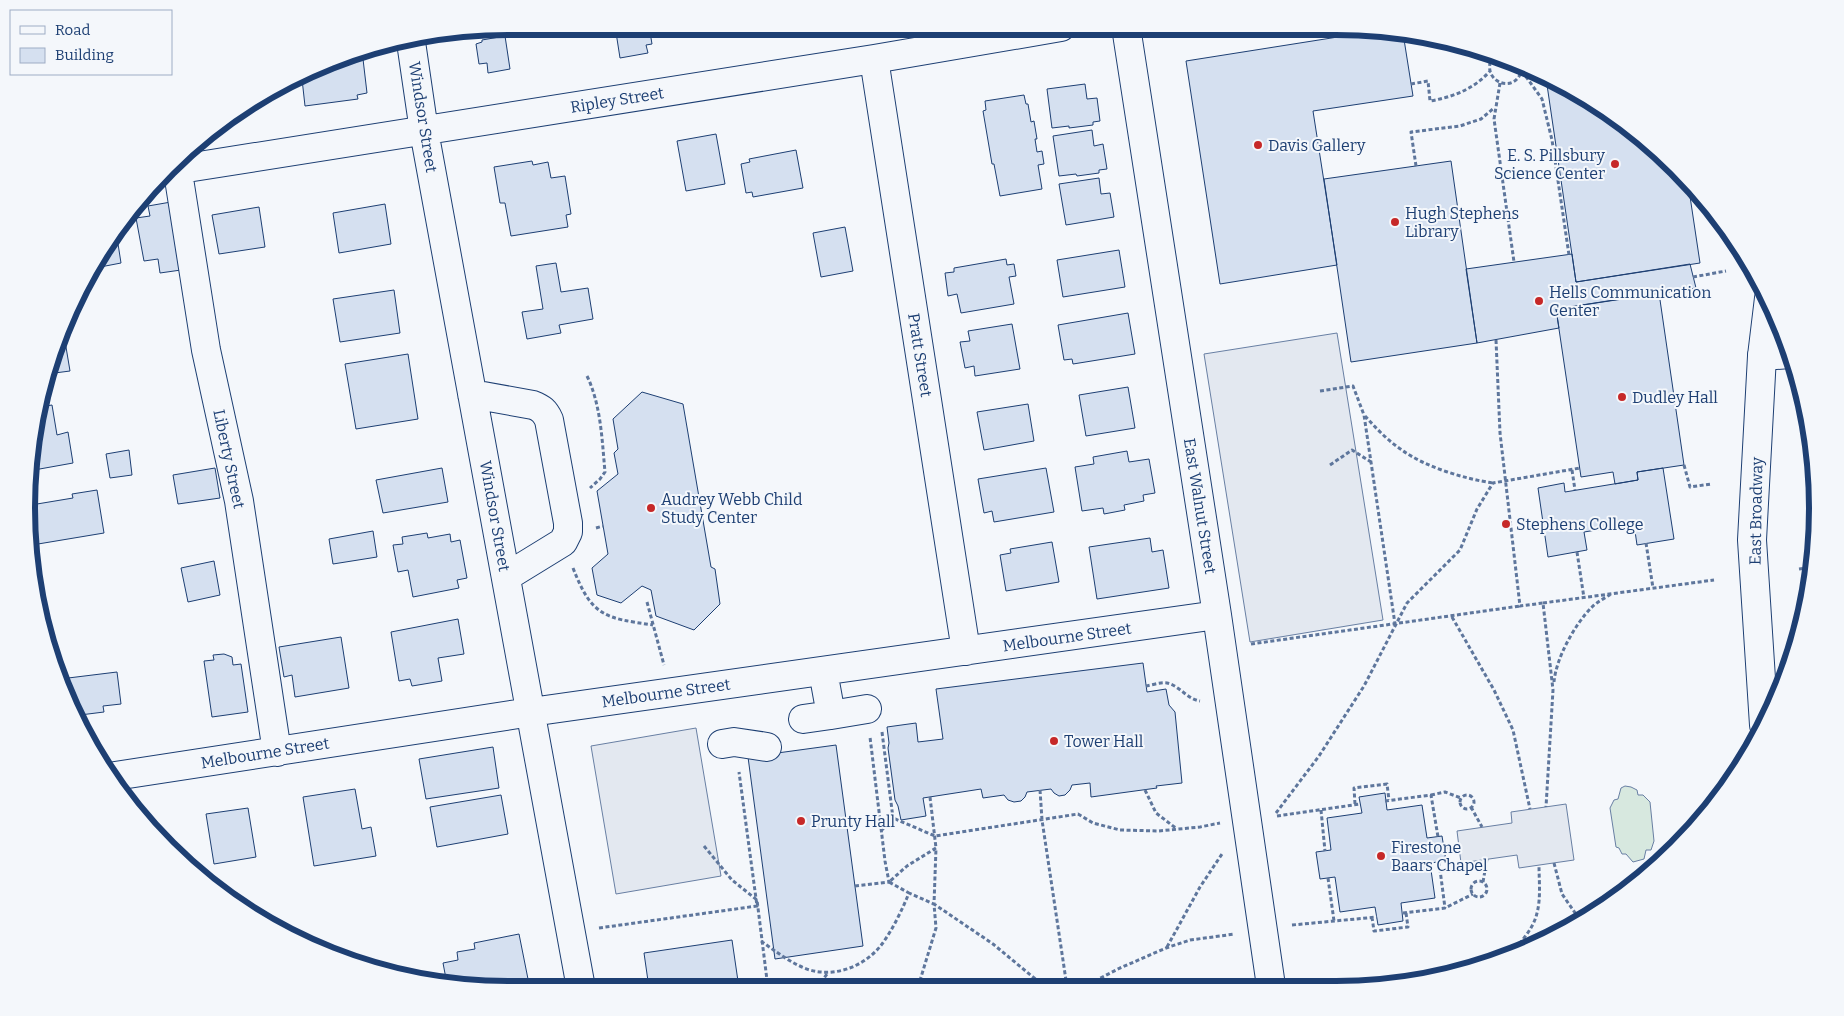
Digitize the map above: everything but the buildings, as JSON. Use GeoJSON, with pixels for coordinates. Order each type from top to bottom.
{"type":"FeatureCollection","features":[{"type":"Feature","properties":{"kind":"street","name":"Ripley Street"},"geometry":{"type":"LineString","coordinates":[[181,167],[424,131],[1014,35]]}},
{"type":"Feature","properties":{"kind":"street","name":"East Walnut Street"},"geometry":{"type":"LineString","coordinates":[[1127,35],[1217,615],[1269,981]]}},
{"type":"Feature","properties":{"kind":"street","name":"Windsor Street"},"geometry":{"type":"LineString","coordinates":[[412,45],[424,131],[580,981]]}},
{"type":"Feature","properties":{"kind":"street","name":"Pratt Street"},"geometry":{"type":"LineString","coordinates":[[874,59],[966,651]]}},
{"type":"Feature","properties":{"kind":"street","name":"Liberty Street"},"geometry":{"type":"LineString","coordinates":[[177,171],[206,350],[239,501],[277,752]]}},
{"type":"Feature","properties":{"kind":"street","name":"East Broadway"},"geometry":{"type":"LineString","coordinates":[[1763,711],[1752,540],[1762,356],[1767,314]]}},
{"type":"Feature","properties":{"kind":"street"},"geometry":{"type":"LineString","coordinates":[[1762,356],[1783,354]]}},
{"type":"Feature","properties":{"kind":"street"},"geometry":{"type":"LineString","coordinates":[[472,394],[533,405],[541,408],[549,420],[568,523],[568,532],[563,542],[506,577]]}},
{"type":"Feature","properties":{"kind":"street","name":"Melbourne Street"},"geometry":{"type":"LineString","coordinates":[[118,776],[531,712],[1217,615]]}},
{"type":"Feature","properties":{"kind":"street"},"geometry":{"type":"LineString","coordinates":[[823,671],[831,716]]}},
{"type":"Feature","properties":{"kind":"street"},"geometry":{"type":"LineString","coordinates":[[803,719],[831,716],[874,717]]}},
{"type":"Feature","properties":{"kind":"street"},"geometry":{"type":"LineString","coordinates":[[728,743],[768,747]]}},
{"type":"Feature","properties":{"kind":"path"},"geometry":{"type":"LineString","coordinates":[[1490,61],[1490,72],[1500,83],[1512,83],[1520,72]]}},
{"type":"Feature","properties":{"kind":"path"},"geometry":{"type":"LineString","coordinates":[[1411,84],[1428,81],[1430,101],[1446,98],[1470,89],[1482,81],[1490,72]]}},
{"type":"Feature","properties":{"kind":"path"},"geometry":{"type":"LineString","coordinates":[[1526,75],[1542,99],[1552,140],[1568,255]]}},
{"type":"Feature","properties":{"kind":"path"},"geometry":{"type":"LineString","coordinates":[[1500,83],[1494,119],[1514,262]]}},
{"type":"Feature","properties":{"kind":"path"},"geometry":{"type":"LineString","coordinates":[[1416,166],[1411,132],[1460,126],[1481,119],[1495,108]]}},
{"type":"Feature","properties":{"kind":"path"},"geometry":{"type":"LineString","coordinates":[[1693,277],[1726,271]]}},
{"type":"Feature","properties":{"kind":"path"},"geometry":{"type":"LineString","coordinates":[[1496,340],[1500,433],[1520,606]]}},
{"type":"Feature","properties":{"kind":"path"},"geometry":{"type":"LineString","coordinates":[[1320,391],[1353,386],[1364,415],[1395,625]]}},
{"type":"Feature","properties":{"kind":"path"},"geometry":{"type":"LineString","coordinates":[[1364,415],[1402,451],[1449,472],[1479,481],[1505,482],[1580,468]]}},
{"type":"Feature","properties":{"kind":"path"},"geometry":{"type":"LineString","coordinates":[[1330,465],[1352,450],[1371,462]]}},
{"type":"Feature","properties":{"kind":"path"},"geometry":{"type":"LineString","coordinates":[[1684,465],[1690,487],[1711,484]]}},
{"type":"Feature","properties":{"kind":"path"},"geometry":{"type":"LineString","coordinates":[[1572,470],[1576,490]]}},
{"type":"Feature","properties":{"kind":"path"},"geometry":{"type":"LineString","coordinates":[[1360,804],[1277,815],[1324,748],[1364,686],[1407,603],[1460,550],[1476,510],[1493,483]]}},
{"type":"Feature","properties":{"kind":"path"},"geometry":{"type":"LineString","coordinates":[[1646,543],[1652,588]]}},
{"type":"Feature","properties":{"kind":"path"},"geometry":{"type":"LineString","coordinates":[[1578,552],[1584,598]]}},
{"type":"Feature","properties":{"kind":"path"},"geometry":{"type":"LineString","coordinates":[[572,565],[590,603],[601,612],[618,620],[653,625]]}},
{"type":"Feature","properties":{"kind":"path"},"geometry":{"type":"LineString","coordinates":[[1800,569],[1805,568]]}},
{"type":"Feature","properties":{"kind":"path"},"geometry":{"type":"LineString","coordinates":[[1251,644],[1368,626],[1395,625],[1714,580]]}},
{"type":"Feature","properties":{"kind":"path"},"geometry":{"type":"LineString","coordinates":[[1546,807],[1555,671],[1575,629],[1592,607],[1612,593]]}},
{"type":"Feature","properties":{"kind":"path"},"geometry":{"type":"LineString","coordinates":[[647,602],[665,668]]}},
{"type":"Feature","properties":{"kind":"path"},"geometry":{"type":"LineString","coordinates":[[1543,604],[1553,690]]}},
{"type":"Feature","properties":{"kind":"path"},"geometry":{"type":"LineString","coordinates":[[1452,616],[1494,690],[1513,730],[1530,809]]}},
{"type":"Feature","properties":{"kind":"path"},"geometry":{"type":"LineString","coordinates":[[1146,686],[1166,683],[1180,689],[1193,700],[1203,701]]}},
{"type":"Feature","properties":{"kind":"path"},"geometry":{"type":"LineString","coordinates":[[874,717],[893,818]]}},
{"type":"Feature","properties":{"kind":"path"},"geometry":{"type":"LineString","coordinates":[[874,717],[881,832],[884,861],[890,882]]}},
{"type":"Feature","properties":{"kind":"path"},"geometry":{"type":"LineString","coordinates":[[728,743],[758,906],[767,981]]}},
{"type":"Feature","properties":{"kind":"path"},"geometry":{"type":"LineString","coordinates":[[1355,804],[1354,788],[1387,784],[1387,801],[1445,792],[1461,798]]}},
{"type":"Feature","properties":{"kind":"path"},"geometry":{"type":"LineString","coordinates":[[1040,790],[1042,820],[1066,981]]}},
{"type":"Feature","properties":{"kind":"path"},"geometry":{"type":"LineString","coordinates":[[1145,790],[1156,813],[1178,829]]}},
{"type":"Feature","properties":{"kind":"path"},"geometry":{"type":"LineString","coordinates":[[1431,795],[1438,837]]}},
{"type":"Feature","properties":{"kind":"path"},"geometry":{"type":"LineString","coordinates":[[1464,795],[1471,796],[1474,802],[1467,809],[1460,803],[1461,798],[1464,795]]}},
{"type":"Feature","properties":{"kind":"path"},"geometry":{"type":"LineString","coordinates":[[920,981],[936,928],[934,904],[936,848],[930,797]]}},
{"type":"Feature","properties":{"kind":"path"},"geometry":{"type":"LineString","coordinates":[[1471,807],[1482,827]]}},
{"type":"Feature","properties":{"kind":"path"},"geometry":{"type":"LineString","coordinates":[[1321,810],[1324,851]]}},
{"type":"Feature","properties":{"kind":"path"},"geometry":{"type":"LineString","coordinates":[[893,818],[935,836],[1078,814],[1093,823],[1120,830],[1178,829],[1220,823]]}},
{"type":"Feature","properties":{"kind":"path"},"geometry":{"type":"LineString","coordinates":[[881,832],[893,818]]}},
{"type":"Feature","properties":{"kind":"path"},"geometry":{"type":"LineString","coordinates":[[704,846],[732,880],[756,900]]}},
{"type":"Feature","properties":{"kind":"path"},"geometry":{"type":"LineString","coordinates":[[1444,848],[1459,847]]}},
{"type":"Feature","properties":{"kind":"path"},"geometry":{"type":"LineString","coordinates":[[890,882],[907,866],[936,848]]}},
{"type":"Feature","properties":{"kind":"path"},"geometry":{"type":"LineString","coordinates":[[1166,948],[1200,887],[1224,850]]}},
{"type":"Feature","properties":{"kind":"path"},"geometry":{"type":"LineString","coordinates":[[1483,882],[1478,881],[1471,887],[1474,894],[1478,897],[1485,894],[1486,886],[1483,882],[1487,859]]}},
{"type":"Feature","properties":{"kind":"path"},"geometry":{"type":"LineString","coordinates":[[1438,862],[1445,908]]}},
{"type":"Feature","properties":{"kind":"path"},"geometry":{"type":"LineString","coordinates":[[1554,863],[1562,894],[1577,915]]}},
{"type":"Feature","properties":{"kind":"path"},"geometry":{"type":"LineString","coordinates":[[1520,944],[1537,916],[1539,865]]}},
{"type":"Feature","properties":{"kind":"path"},"geometry":{"type":"LineString","coordinates":[[1328,878],[1334,921]]}},
{"type":"Feature","properties":{"kind":"path"},"geometry":{"type":"LineString","coordinates":[[855,886],[890,882],[934,904],[993,944],[1038,981]]}},
{"type":"Feature","properties":{"kind":"path"},"geometry":{"type":"LineString","coordinates":[[761,941],[788,960],[805,968],[827,974],[844,970],[866,960],[882,944],[909,893]]}},
{"type":"Feature","properties":{"kind":"path"},"geometry":{"type":"LineString","coordinates":[[1372,917],[1374,932],[1408,927],[1404,913],[1445,908],[1474,894]]}},
{"type":"Feature","properties":{"kind":"path"},"geometry":{"type":"LineString","coordinates":[[593,929],[758,906]]}},
{"type":"Feature","properties":{"kind":"path"},"geometry":{"type":"LineString","coordinates":[[1292,925],[1377,916]]}},
{"type":"Feature","properties":{"kind":"path"},"geometry":{"type":"LineString","coordinates":[[1095,981],[1166,948],[1190,940],[1236,934]]}},
{"type":"Feature","properties":{"kind":"path"},"geometry":{"type":"LineString","coordinates":[[822,981],[827,974]]}},
{"type":"Feature","properties":{"kind":"shaded area"},"geometry":{"type":"Polygon","coordinates":[[[1337,333],[1383,620],[1250,642],[1204,354],[1337,333]]]}},
{"type":"Feature","properties":{"kind":"shaded area"},"geometry":{"type":"Polygon","coordinates":[[[696,728],[721,876],[616,894],[591,746],[696,728]]]}},
{"type":"Feature","properties":{"kind":"shaded area"},"geometry":{"type":"Polygon","coordinates":[[[1625,786],[1637,790],[1638,795],[1643,795],[1650,802],[1654,841],[1651,850],[1646,850],[1644,859],[1633,862],[1616,847],[1610,808],[1614,800],[1618,799],[1621,788],[1625,786]]]}},
{"type":"Feature","properties":{"kind":"shaded area"},"geometry":{"type":"Polygon","coordinates":[[[1566,804],[1574,860],[1519,868],[1517,855],[1461,863],[1457,831],[1512,823],[1511,812],[1566,804]]]}},
{"type":"Feature","properties":{"kind":"place","name":"Davis Gallery"},"geometry":{"type":"Point","coordinates":[1258,145]}},
{"type":"Feature","properties":{"kind":"place","name":"E. S. Pillsbury Science Center"},"geometry":{"type":"Point","coordinates":[1615,164]}},
{"type":"Feature","properties":{"kind":"place","name":"Hugh Stephens Library"},"geometry":{"type":"Point","coordinates":[1395,222]}},
{"type":"Feature","properties":{"kind":"place","name":"Hells Communication Center"},"geometry":{"type":"Point","coordinates":[1539,301]}},
{"type":"Feature","properties":{"kind":"place","name":"Dudley Hall"},"geometry":{"type":"Point","coordinates":[1622,397]}},
{"type":"Feature","properties":{"kind":"place","name":"Audrey Webb Child Study Center"},"geometry":{"type":"Point","coordinates":[651,508]}},
{"type":"Feature","properties":{"kind":"place","name":"Stephens College"},"geometry":{"type":"Point","coordinates":[1506,524]}},
{"type":"Feature","properties":{"kind":"place","name":"Tower Hall"},"geometry":{"type":"Point","coordinates":[1054,741]}},
{"type":"Feature","properties":{"kind":"place","name":"Prunty Hall"},"geometry":{"type":"Point","coordinates":[801,821]}},
{"type":"Feature","properties":{"kind":"place","name":"Firestone Baars Chapel"},"geometry":{"type":"Point","coordinates":[1381,856]}}]}
